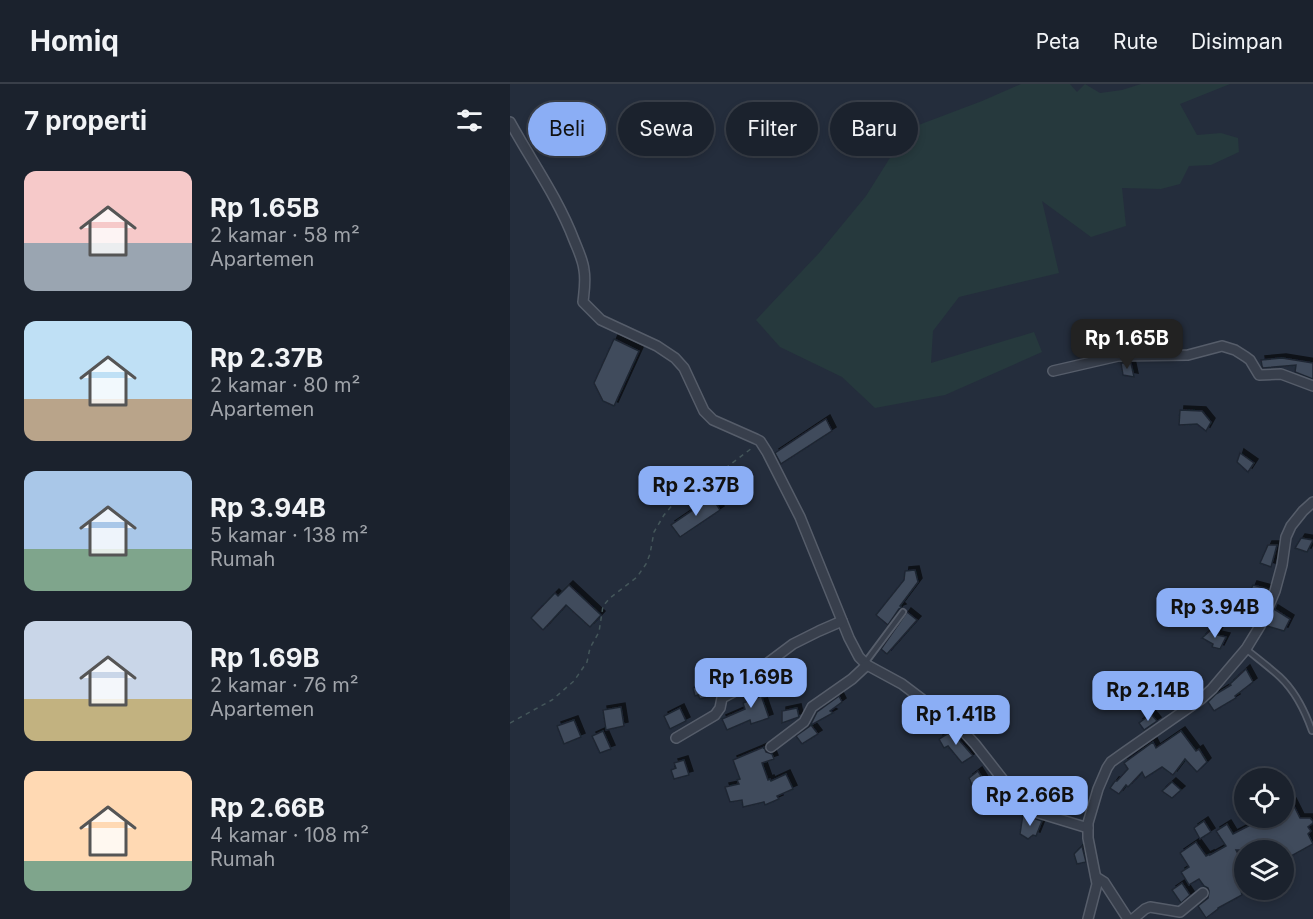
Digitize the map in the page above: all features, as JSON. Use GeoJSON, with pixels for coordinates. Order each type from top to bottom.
{"type":"FeatureCollection","features":[{"type":"Feature","properties":{"kind":"street"},"geometry":{"type":"LineString","coordinates":[[510,122],[563,212],[584,267],[583,302],[601,320],[657,346],[675,358],[684,368],[708,416],[760,441],[800,517],[859,657],[866,664],[902,684],[964,732],[1029,810],[1088,828]]}},
{"type":"Feature","properties":{"kind":"street"},"geometry":{"type":"LineString","coordinates":[[1053,371],[1118,356],[1188,355],[1222,346],[1235,350],[1250,360],[1259,375],[1281,374],[1313,386]]}},
{"type":"Feature","properties":{"kind":"street"},"geometry":{"type":"LineString","coordinates":[[1088,919],[1095,895],[1096,877],[1089,838],[1089,816],[1107,768],[1111,762],[1202,699],[1246,649],[1260,627],[1275,591],[1286,537],[1291,526],[1313,502]]}},
{"type":"Feature","properties":{"kind":"street"},"geometry":{"type":"LineString","coordinates":[[676,738],[715,715],[720,708],[722,698],[743,687],[745,680],[777,655],[806,637],[842,621]]}},
{"type":"Feature","properties":{"kind":"street"},"geometry":{"type":"LineString","coordinates":[[771,747],[804,722],[812,707],[845,684],[866,664]]}},
{"type":"Feature","properties":{"kind":"street"},"geometry":{"type":"LineString","coordinates":[[1096,877],[1104,882],[1128,919]]}},
{"type":"Feature","properties":{"kind":"street"},"geometry":{"type":"LineString","coordinates":[[1133,919],[1150,908],[1179,912],[1203,893]]}},
{"type":"Feature","properties":{"kind":"lane"},"geometry":{"type":"LineString","coordinates":[[866,664],[903,612]]}},
{"type":"Feature","properties":{"kind":"lane"},"geometry":{"type":"LineString","coordinates":[[1246,649],[1281,677],[1305,712],[1312,731]]}},
{"type":"Feature","properties":{"kind":"path"},"geometry":{"type":"LineString","coordinates":[[510,723],[552,700],[574,681],[586,662],[598,632],[603,606],[637,578],[646,564],[654,532],[664,515],[680,496],[687,490],[706,483],[760,441]]}},
{"type":"Feature","properties":{"kind":"green space"},"geometry":{"type":"Polygon","coordinates":[[[1021,84],[1070,84],[1077,92],[1085,84],[1100,93],[1141,84],[1230,84],[1180,104],[1197,135],[1221,133],[1238,138],[1239,152],[1211,165],[1189,166],[1180,184],[1161,189],[1122,188],[1126,226],[1091,237],[1042,201],[1059,273],[959,297],[933,331],[931,363],[1034,332],[1042,352],[945,395],[875,408],[842,377],[780,347],[756,320],[819,253],[866,196],[891,156],[918,156],[918,125],[1021,84]]]}},
{"type":"Feature","properties":{"kind":"building"},"geometry":{"type":"Polygon","coordinates":[[[614,339],[639,351],[614,406],[603,401],[594,383],[614,339]]]}},
{"type":"Feature","properties":{"kind":"building"},"geometry":{"type":"Polygon","coordinates":[[[1282,358],[1313,363],[1313,379],[1295,372],[1296,365],[1263,368],[1262,366],[1261,360],[1282,358]]]}},
{"type":"Feature","properties":{"kind":"building"},"geometry":{"type":"Polygon","coordinates":[[[1121,363],[1131,363],[1134,377],[1123,375],[1121,363]]]}},
{"type":"Feature","properties":{"kind":"building"},"geometry":{"type":"Polygon","coordinates":[[[1180,410],[1202,411],[1211,422],[1206,431],[1197,424],[1179,425],[1180,410]]]}},
{"type":"Feature","properties":{"kind":"building"},"geometry":{"type":"Polygon","coordinates":[[[826,419],[832,431],[781,464],[775,453],[826,419]]]}},
{"type":"Feature","properties":{"kind":"building"},"geometry":{"type":"Polygon","coordinates":[[[1240,453],[1254,463],[1248,472],[1237,462],[1240,453]]]}},
{"type":"Feature","properties":{"kind":"building"},"geometry":{"type":"Polygon","coordinates":[[[712,497],[720,510],[680,537],[671,525],[712,497]]]}},
{"type":"Feature","properties":{"kind":"building"},"geometry":{"type":"Polygon","coordinates":[[[1301,538],[1313,540],[1307,552],[1295,548],[1301,538]]]}},
{"type":"Feature","properties":{"kind":"building"},"geometry":{"type":"Polygon","coordinates":[[[1268,545],[1277,545],[1271,567],[1260,563],[1268,545]]]}},
{"type":"Feature","properties":{"kind":"building"},"geometry":{"type":"Polygon","coordinates":[[[915,570],[918,582],[888,625],[876,615],[904,580],[905,571],[915,570]]]}},
{"type":"Feature","properties":{"kind":"building"},"geometry":{"type":"Polygon","coordinates":[[[569,585],[601,615],[590,627],[566,605],[543,630],[531,618],[555,593],[558,596],[569,585]]]}},
{"type":"Feature","properties":{"kind":"building"},"geometry":{"type":"Polygon","coordinates":[[[1253,585],[1268,589],[1254,622],[1243,617],[1249,607],[1226,604],[1228,594],[1248,596],[1253,585]]]}},
{"type":"Feature","properties":{"kind":"building"},"geometry":{"type":"Polygon","coordinates":[[[1274,609],[1290,619],[1284,631],[1267,626],[1274,609]]]}},
{"type":"Feature","properties":{"kind":"building"},"geometry":{"type":"Polygon","coordinates":[[[907,612],[917,620],[887,654],[881,649],[907,612]]]}},
{"type":"Feature","properties":{"kind":"building"},"geometry":{"type":"Polygon","coordinates":[[[1212,629],[1219,631],[1217,635],[1226,637],[1220,649],[1212,647],[1213,644],[1202,638],[1212,629]]]}},
{"type":"Feature","properties":{"kind":"building"},"geometry":{"type":"Polygon","coordinates":[[[1246,669],[1253,682],[1235,696],[1236,698],[1214,711],[1208,702],[1231,685],[1246,669]]]}},
{"type":"Feature","properties":{"kind":"building"},"geometry":{"type":"Polygon","coordinates":[[[709,682],[714,695],[700,699],[698,695],[695,696],[693,688],[709,682]]]}},
{"type":"Feature","properties":{"kind":"building"},"geometry":{"type":"Polygon","coordinates":[[[768,682],[771,695],[762,698],[769,718],[751,724],[750,720],[727,730],[722,719],[745,709],[743,703],[759,697],[755,685],[768,682]]]}},
{"type":"Feature","properties":{"kind":"building"},"geometry":{"type":"Polygon","coordinates":[[[839,696],[842,702],[830,711],[833,713],[811,725],[818,734],[802,744],[796,736],[810,726],[817,712],[839,696]]]}},
{"type":"Feature","properties":{"kind":"building"},"geometry":{"type":"Polygon","coordinates":[[[621,707],[624,726],[606,730],[603,710],[621,707]]]}},
{"type":"Feature","properties":{"kind":"building"},"geometry":{"type":"Polygon","coordinates":[[[680,708],[686,721],[670,729],[664,716],[680,708]]]}},
{"type":"Feature","properties":{"kind":"building"},"geometry":{"type":"Polygon","coordinates":[[[797,708],[799,717],[782,723],[782,711],[797,708]]]}},
{"type":"Feature","properties":{"kind":"building"},"geometry":{"type":"Polygon","coordinates":[[[1151,714],[1157,721],[1144,730],[1139,723],[1151,714]]]}},
{"type":"Feature","properties":{"kind":"building"},"geometry":{"type":"Polygon","coordinates":[[[574,720],[581,737],[564,744],[557,726],[574,720]]]}},
{"type":"Feature","properties":{"kind":"building"},"geometry":{"type":"Polygon","coordinates":[[[603,731],[611,749],[600,753],[592,736],[603,731]]]}},
{"type":"Feature","properties":{"kind":"building"},"geometry":{"type":"Polygon","coordinates":[[[952,731],[973,756],[962,763],[948,746],[944,748],[939,739],[952,731]]]}},
{"type":"Feature","properties":{"kind":"building"},"geometry":{"type":"Polygon","coordinates":[[[1181,731],[1196,751],[1199,749],[1207,762],[1197,772],[1185,759],[1173,775],[1162,767],[1145,778],[1142,772],[1119,794],[1110,788],[1128,769],[1124,763],[1153,742],[1156,748],[1181,731]]]}},
{"type":"Feature","properties":{"kind":"building"},"geometry":{"type":"Polygon","coordinates":[[[764,747],[774,759],[762,763],[768,780],[771,781],[786,774],[793,789],[777,796],[779,799],[765,805],[764,802],[743,807],[742,800],[730,802],[725,787],[739,784],[737,780],[740,779],[733,760],[764,747]]]}},
{"type":"Feature","properties":{"kind":"building"},"geometry":{"type":"Polygon","coordinates":[[[684,760],[689,775],[674,779],[671,770],[676,768],[674,763],[684,760]]]}},
{"type":"Feature","properties":{"kind":"building"},"geometry":{"type":"Polygon","coordinates":[[[978,771],[988,787],[976,795],[969,778],[978,771]]]}},
{"type":"Feature","properties":{"kind":"building"},"geometry":{"type":"Polygon","coordinates":[[[1172,782],[1181,790],[1172,798],[1162,791],[1172,782]]]}},
{"type":"Feature","properties":{"kind":"building"},"geometry":{"type":"Polygon","coordinates":[[[1294,806],[1300,818],[1310,818],[1313,821],[1308,827],[1311,831],[1308,834],[1313,844],[1294,854],[1294,840],[1234,840],[1234,899],[1206,918],[1198,906],[1208,898],[1208,888],[1199,879],[1189,885],[1181,872],[1189,867],[1180,853],[1196,842],[1206,856],[1210,855],[1226,846],[1216,831],[1227,824],[1233,834],[1245,828],[1294,828],[1294,806]]]}},
{"type":"Feature","properties":{"kind":"building"},"geometry":{"type":"Polygon","coordinates":[[[1023,814],[1042,821],[1036,836],[1033,835],[1028,839],[1020,834],[1023,814]]]}},
{"type":"Feature","properties":{"kind":"building"},"geometry":{"type":"Polygon","coordinates":[[[1204,821],[1211,832],[1200,839],[1194,828],[1204,821]]]}},
{"type":"Feature","properties":{"kind":"building"},"geometry":{"type":"Polygon","coordinates":[[[1082,846],[1086,862],[1077,864],[1074,854],[1082,846]]]}},
{"type":"Feature","properties":{"kind":"building"},"geometry":{"type":"Polygon","coordinates":[[[1182,883],[1190,895],[1181,903],[1172,890],[1182,883]]]}}]}
